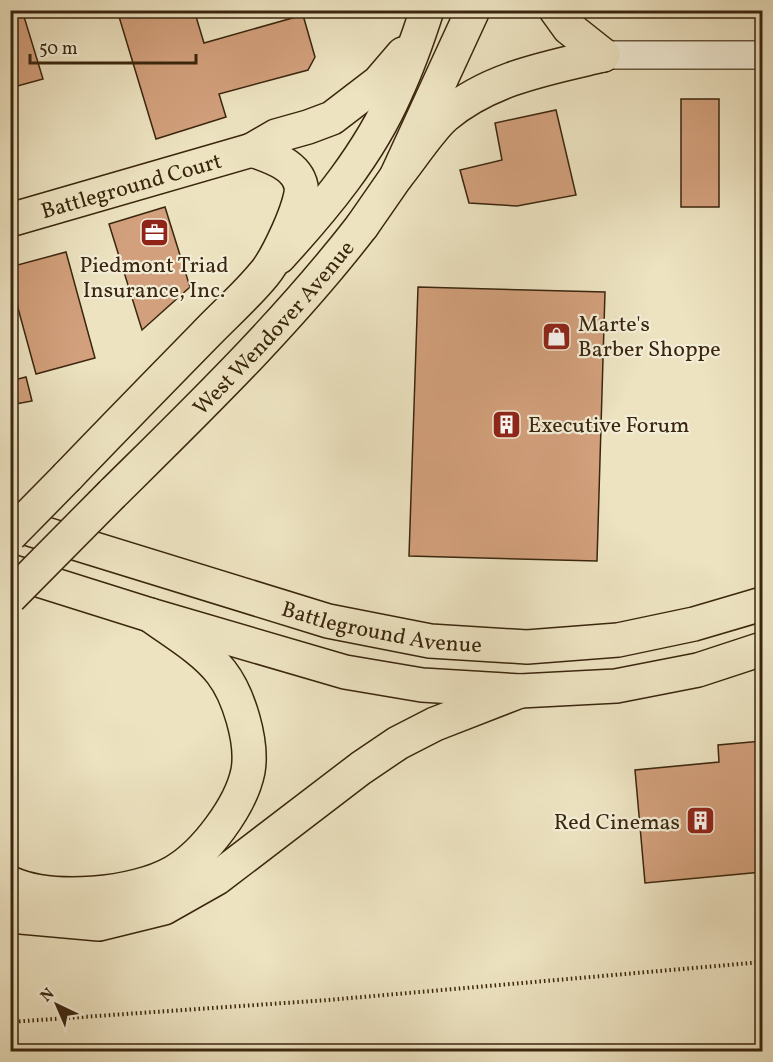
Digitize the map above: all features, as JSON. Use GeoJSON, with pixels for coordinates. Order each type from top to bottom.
{"type":"FeatureCollection","features":[{"type":"Feature","properties":{"kind":"main road","name":"West Wendover Avenue"},"geometry":{"type":"LineString","coordinates":[[10,597],[273,332],[324,275],[396,177],[473,10]]}},
{"type":"Feature","properties":{"kind":"main road"},"geometry":{"type":"LineString","coordinates":[[556,10],[569,28],[603,55]]}},
{"type":"Feature","properties":{"kind":"main road","name":"West Wendover Avenue"},"geometry":{"type":"LineString","coordinates":[[10,535],[266,272],[314,218],[348,174],[396,93],[423,23]]}},
{"type":"Feature","properties":{"kind":"main road","name":"Battleground Court"},"geometry":{"type":"LineString","coordinates":[[10,220],[252,150],[276,136],[332,118],[379,82],[423,23]]}},
{"type":"Feature","properties":{"kind":"main road"},"geometry":{"type":"LineString","coordinates":[[396,177],[444,117],[476,94],[528,72],[603,55]]}},
{"type":"Feature","properties":{"kind":"main road"},"geometry":{"type":"LineString","coordinates":[[252,150],[272,156],[290,169],[299,180],[302,189],[301,201],[295,216],[266,272]]}},
{"type":"Feature","properties":{"kind":"main road","name":"Battleground Avenue"},"geometry":{"type":"LineString","coordinates":[[10,523],[328,621],[430,641],[527,647],[618,640],[694,624],[762,604]]}},
{"type":"Feature","properties":{"kind":"main road","name":"Battleground Avenue"},"geometry":{"type":"LineString","coordinates":[[10,571],[345,672],[422,685],[520,690],[616,686],[698,670],[762,649]]}},
{"type":"Feature","properties":{"kind":"main road"},"geometry":{"type":"LineString","coordinates":[[10,883],[24,889],[56,894],[94,893],[140,885],[174,872],[205,846],[226,821],[239,796],[248,771],[248,744],[242,714],[221,672],[198,651],[150,615]]}},
{"type":"Feature","properties":{"kind":"main road"},"geometry":{"type":"LineString","coordinates":[[10,916],[99,924],[164,908],[217,878],[361,768],[398,743],[435,724],[520,690]]}},
{"type":"Feature","properties":{"kind":"street"},"geometry":{"type":"LineString","coordinates":[[603,55],[762,55]]}},
{"type":"Feature","properties":{"kind":"path"},"geometry":{"type":"LineString","coordinates":[[10,1022],[328,1000],[762,963]]}},
{"type":"Feature","properties":{"kind":"building"},"geometry":{"type":"Polygon","coordinates":[[[10,10],[22,10],[43,79],[10,88],[10,10]]]}},
{"type":"Feature","properties":{"kind":"building"},"geometry":{"type":"Polygon","coordinates":[[[117,10],[194,10],[204,43],[303,15],[315,57],[308,70],[219,94],[226,117],[156,139],[117,10]]]}},
{"type":"Feature","properties":{"kind":"building"},"geometry":{"type":"Polygon","coordinates":[[[681,99],[719,99],[719,207],[681,207],[681,99]]]}},
{"type":"Feature","properties":{"kind":"building"},"geometry":{"type":"Polygon","coordinates":[[[556,110],[576,195],[517,206],[469,203],[460,170],[502,160],[495,123],[556,110]]]}},
{"type":"Feature","properties":{"kind":"building"},"geometry":{"type":"Polygon","coordinates":[[[165,207],[190,287],[142,330],[109,224],[165,207]]]}},
{"type":"Feature","properties":{"kind":"building"},"geometry":{"type":"Polygon","coordinates":[[[66,252],[95,358],[36,374],[10,279],[10,267],[66,252]]]}},
{"type":"Feature","properties":{"kind":"building","name":"Executive Forum"},"geometry":{"type":"Polygon","coordinates":[[[418,287],[605,292],[597,561],[409,556],[418,287]]]}},
{"type":"Feature","properties":{"kind":"building"},"geometry":{"type":"Polygon","coordinates":[[[26,377],[32,401],[10,405],[10,381],[26,377]]]}},
{"type":"Feature","properties":{"kind":"building","name":"Red Cinemas"},"geometry":{"type":"Polygon","coordinates":[[[762,741],[762,872],[645,883],[635,770],[719,762],[718,745],[762,741]]]}},
{"type":"Feature","properties":{"kind":"place","name":"Piedmont Triad Insurance, Inc."},"geometry":{"type":"Point","coordinates":[154,232]}},
{"type":"Feature","properties":{"kind":"place","name":"Marte's Barber Shoppe"},"geometry":{"type":"Point","coordinates":[557,336]}},
{"type":"Feature","properties":{"kind":"place","name":"Executive Forum"},"geometry":{"type":"Point","coordinates":[507,424]}},
{"type":"Feature","properties":{"kind":"place","name":"Red Cinemas"},"geometry":{"type":"Point","coordinates":[701,821]}}]}
